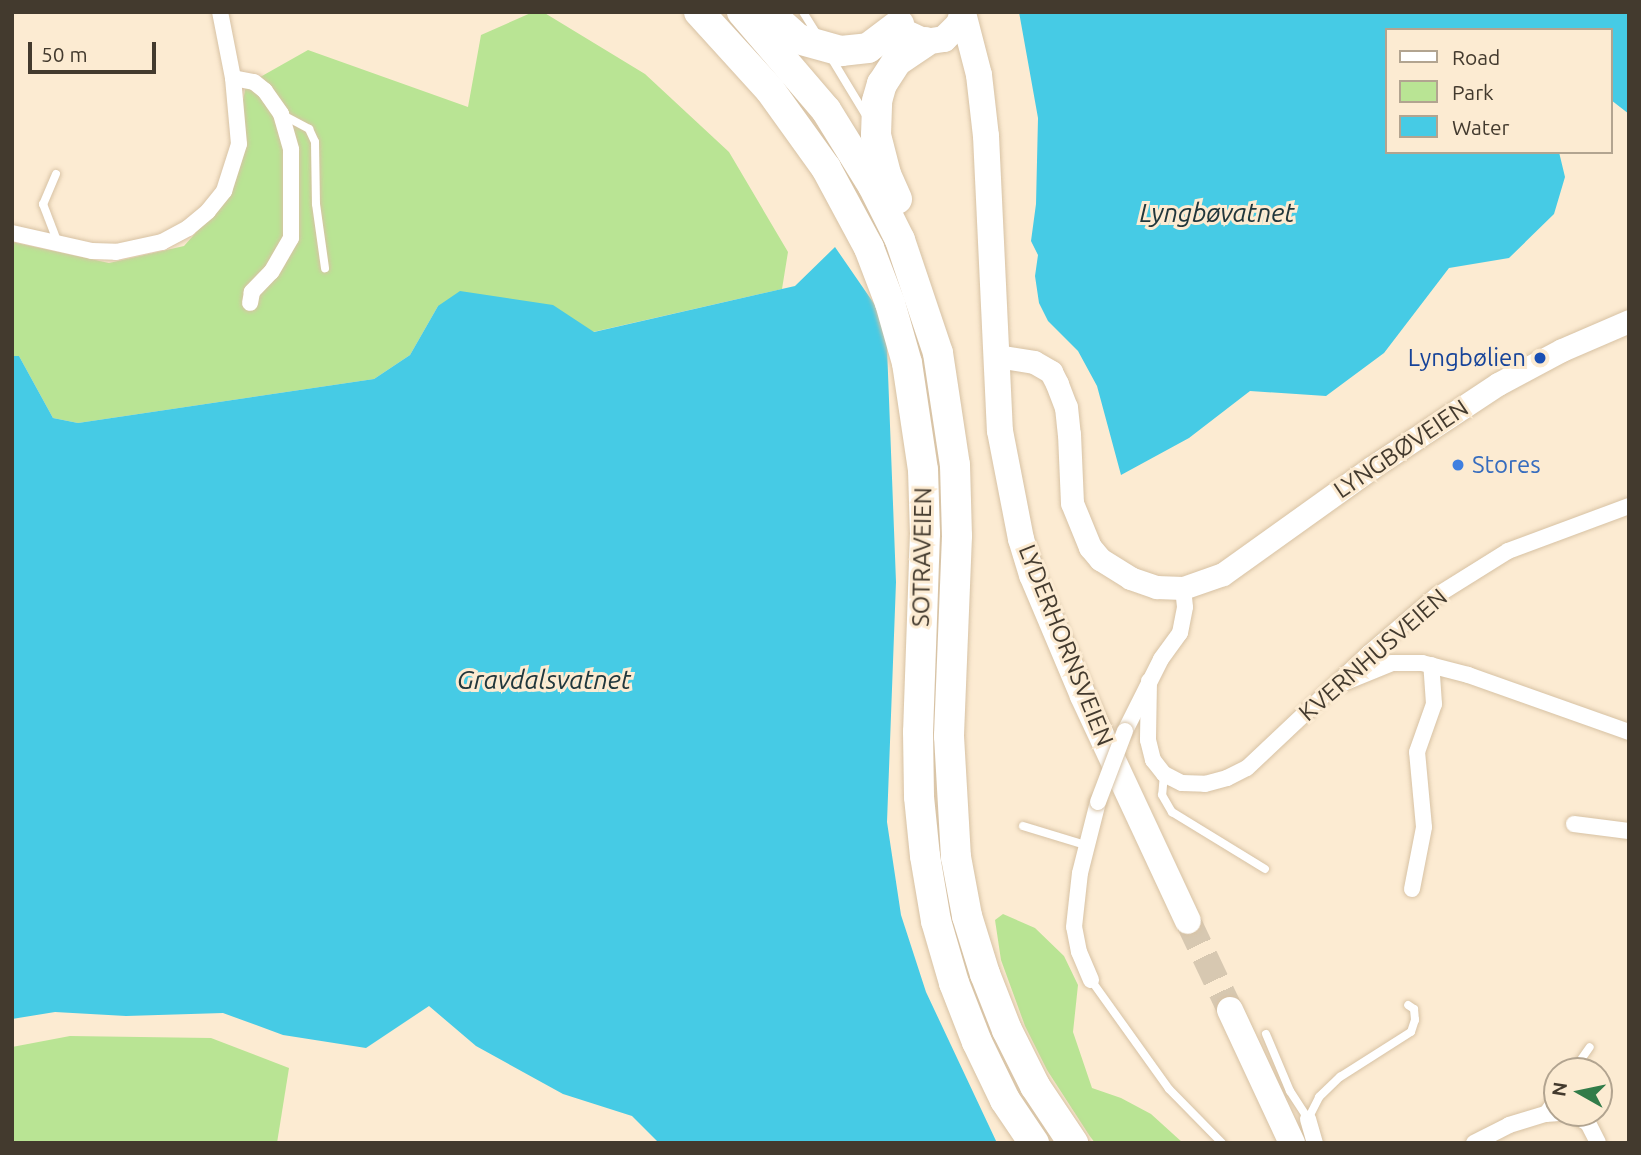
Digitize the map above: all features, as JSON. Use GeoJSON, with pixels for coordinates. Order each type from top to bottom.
{"type":"FeatureCollection","features":[{"type":"Feature","properties":{"kind":"highway"},"geometry":{"type":"LineString","coordinates":[[682,12],[770,90]]}},
{"type":"Feature","properties":{"kind":"highway","name":"SOTRAVEIEN"},"geometry":{"type":"LineString","coordinates":[[699,12],[770,90],[827,168],[845,200],[890,303],[907,362],[923,470],[925,520],[918,732],[919,797],[936,921],[954,983],[977,1042],[1005,1100],[1034,1143]]}},
{"type":"Feature","properties":{"kind":"highway","name":"SOTRAVEIEN"},"geometry":{"type":"LineString","coordinates":[[741,12],[826,110],[873,186],[900,240],[938,353],[955,465],[957,536],[949,736],[956,857],[967,916],[985,974],[1007,1030],[1035,1086],[1073,1143]]}},
{"type":"Feature","properties":{"kind":"highway"},"geometry":{"type":"LineString","coordinates":[[768,12],[797,39],[826,48],[856,51],[867,48],[897,18]]}},
{"type":"Feature","properties":{"kind":"highway"},"geometry":{"type":"LineString","coordinates":[[930,42],[897,61],[888,73],[877,101],[876,135],[886,174],[934,293],[938,353]]}},
{"type":"Feature","properties":{"kind":"main road"},"geometry":{"type":"LineString","coordinates":[[930,42],[952,33],[963,13]]}},
{"type":"Feature","properties":{"kind":"main road","name":"LYDERHORNSVEIEN"},"geometry":{"type":"LineString","coordinates":[[963,13],[979,75],[989,186],[1005,465],[1032,575],[1083,696],[1188,921]]}},
{"type":"Feature","properties":{"kind":"main road","name":"LYDERHORNSVEIEN"},"geometry":{"type":"LineString","coordinates":[[897,18],[906,33],[930,42],[957,62],[980,104]]}},
{"type":"Feature","properties":{"kind":"main road"},"geometry":{"type":"LineString","coordinates":[[1230,1010],[1292,1143]]}},
{"type":"Feature","properties":{"kind":"street"},"geometry":{"type":"LineString","coordinates":[[12,233],[92,251],[140,248],[179,233],[208,211],[224,191],[239,144],[233,78],[220,12]]}},
{"type":"Feature","properties":{"kind":"street"},"geometry":{"type":"LineString","coordinates":[[233,78],[254,82],[281,114],[290,150],[291,238],[271,272],[252,292],[250,303]]}},
{"type":"Feature","properties":{"kind":"street","name":"LYNGBØVEIEN"},"geometry":{"type":"LineString","coordinates":[[997,356],[1034,362],[1051,372],[1057,384],[1066,407],[1072,503],[1090,547],[1100,559],[1130,579],[1156,587],[1182,588],[1223,574],[1380,461],[1498,384],[1562,350],[1629,321]]}},
{"type":"Feature","properties":{"kind":"street","name":"KVERNHUSVEIEN"},"geometry":{"type":"LineString","coordinates":[[1164,774],[1182,783],[1205,784],[1227,778],[1247,768],[1411,615],[1472,572],[1508,551],[1629,506]]}},
{"type":"Feature","properties":{"kind":"street"},"geometry":{"type":"LineString","coordinates":[[1091,980],[1079,952],[1074,927],[1085,845],[1125,731],[1149,681],[1180,634],[1185,607],[1182,588]]}},
{"type":"Feature","properties":{"kind":"street"},"geometry":{"type":"LineString","coordinates":[[1338,685],[1392,663],[1431,666],[1468,675],[1629,732]]}},
{"type":"Feature","properties":{"kind":"street"},"geometry":{"type":"LineString","coordinates":[[1412,889],[1424,827],[1417,752],[1434,704],[1431,666]]}},
{"type":"Feature","properties":{"kind":"street"},"geometry":{"type":"LineString","coordinates":[[1149,681],[1147,740],[1153,760],[1164,774]]}},
{"type":"Feature","properties":{"kind":"street"},"geometry":{"type":"LineString","coordinates":[[1574,824],[1629,831]]}},
{"type":"Feature","properties":{"kind":"street"},"geometry":{"type":"LineString","coordinates":[[1474,1143],[1509,1125],[1543,1115]]}},
{"type":"Feature","properties":{"kind":"street"},"geometry":{"type":"LineString","coordinates":[[1308,1119],[1315,1143]]}},
{"type":"Feature","properties":{"kind":"street"},"geometry":{"type":"LineString","coordinates":[[1590,1127],[1598,1143]]}},
{"type":"Feature","properties":{"kind":"lane"},"geometry":{"type":"LineString","coordinates":[[803,12],[876,135]]}},
{"type":"Feature","properties":{"kind":"lane"},"geometry":{"type":"LineString","coordinates":[[281,114],[309,129],[315,142],[316,204],[325,268]]}},
{"type":"Feature","properties":{"kind":"lane"},"geometry":{"type":"LineString","coordinates":[[56,174],[43,204],[58,244]]}},
{"type":"Feature","properties":{"kind":"lane"},"geometry":{"type":"LineString","coordinates":[[1164,774],[1162,795],[1172,812],[1265,869]]}},
{"type":"Feature","properties":{"kind":"lane"},"geometry":{"type":"LineString","coordinates":[[1023,826],[1085,845]]}},
{"type":"Feature","properties":{"kind":"lane"},"geometry":{"type":"LineString","coordinates":[[1091,980],[1169,1089],[1222,1143]]}},
{"type":"Feature","properties":{"kind":"lane"},"geometry":{"type":"LineString","coordinates":[[1308,1119],[1319,1097],[1340,1077],[1411,1032],[1415,1020],[1414,1009],[1408,1005]]}},
{"type":"Feature","properties":{"kind":"lane"},"geometry":{"type":"LineString","coordinates":[[1266,1034],[1290,1091],[1308,1119]]}},
{"type":"Feature","properties":{"kind":"lane"},"geometry":{"type":"LineString","coordinates":[[1583,1057],[1590,1048]]}},
{"type":"Feature","properties":{"kind":"lane"},"geometry":{"type":"LineString","coordinates":[[1540,1115],[1543,1111]]}},
{"type":"Feature","properties":{"kind":"green space"},"geometry":{"type":"Polygon","coordinates":[[[533,12],[543,12],[645,74],[729,152],[788,252],[782,289],[593,332],[438,306],[410,355],[374,379],[78,423],[53,418],[19,356],[12,356],[12,242],[109,263],[184,246],[224,201],[246,85],[308,50],[468,107],[481,35],[533,12]]]}},
{"type":"Feature","properties":{"kind":"green space"},"geometry":{"type":"Polygon","coordinates":[[[1003,914],[1035,928],[1064,956],[1078,985],[1073,1032],[1092,1088],[1121,1098],[1151,1114],[1183,1143],[1095,1143],[1047,1070],[1025,1026],[1001,960],[995,920],[1003,914]]]}},
{"type":"Feature","properties":{"kind":"green space"},"geometry":{"type":"Polygon","coordinates":[[[70,1036],[211,1038],[289,1068],[277,1143],[12,1143],[12,1047],[70,1036]]]}},
{"type":"Feature","properties":{"kind":"water","name":"Lyngbøvatnet"},"geometry":{"type":"Polygon","coordinates":[[[1019,12],[1629,12],[1629,114],[1613,102],[1613,28],[1386,28],[1386,154],[1559,154],[1565,177],[1554,214],[1509,258],[1449,268],[1384,353],[1326,396],[1250,391],[1189,438],[1121,475],[1097,386],[1078,351],[1048,321],[1039,303],[1035,276],[1038,255],[1031,241],[1036,204],[1038,118],[1019,12]]]}},
{"type":"Feature","properties":{"kind":"water","name":"Gravdalsvatnet"},"geometry":{"type":"Polygon","coordinates":[[[835,247],[886,321],[896,582],[887,822],[901,915],[926,992],[997,1143],[659,1143],[632,1116],[563,1094],[476,1046],[429,1006],[366,1048],[283,1035],[223,1013],[126,1016],[55,1012],[12,1019],[12,356],[19,356],[53,418],[78,423],[374,379],[410,355],[438,306],[460,291],[553,305],[594,332],[795,286],[835,247]]]}},
{"type":"Feature","properties":{"kind":"tunnel"},"geometry":{"type":"LineString","coordinates":[[1188,921],[1230,1010]]}},
{"type":"Feature","properties":{"kind":"place","name":"Lyngbølien"},"geometry":{"type":"Point","coordinates":[1540,358]}},
{"type":"Feature","properties":{"kind":"place","name":"Stores"},"geometry":{"type":"Point","coordinates":[1458,465]}}]}
